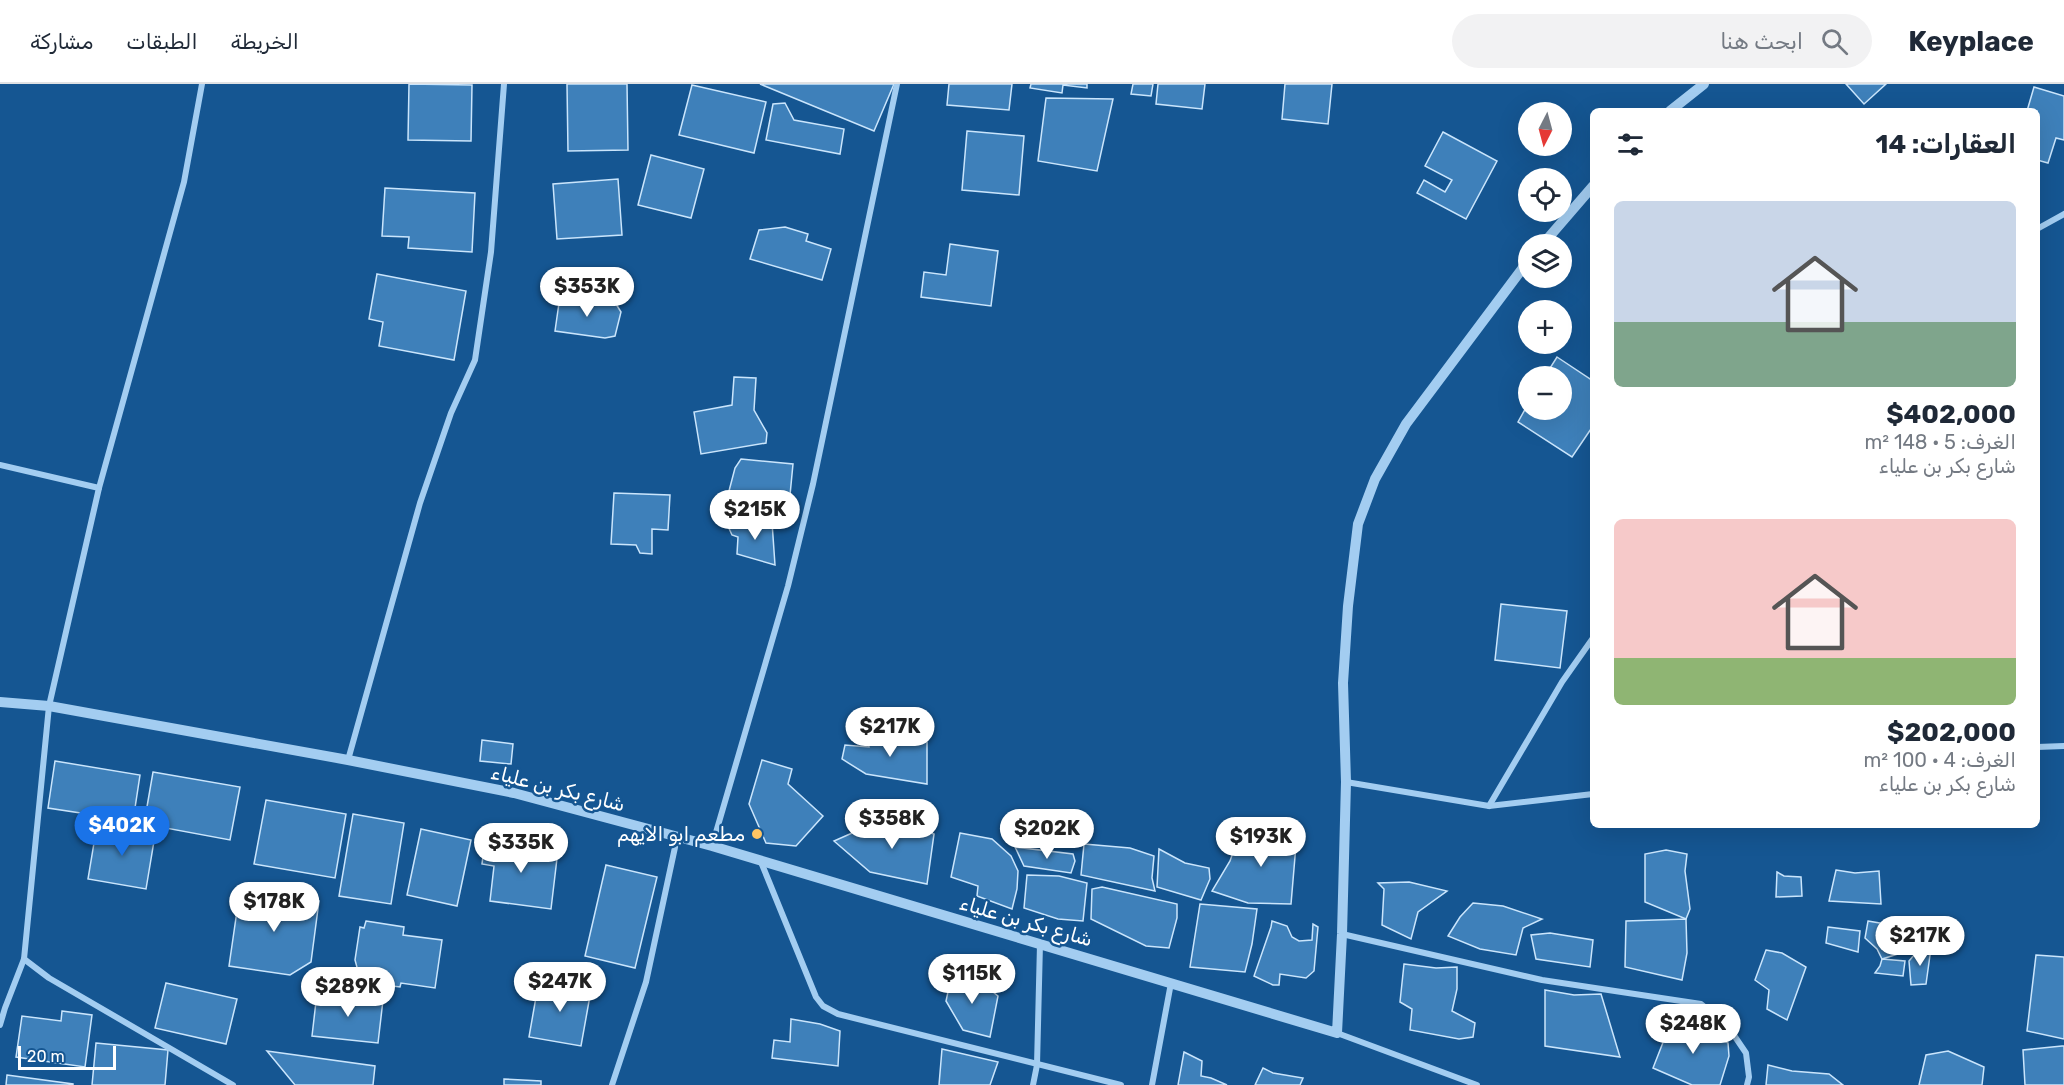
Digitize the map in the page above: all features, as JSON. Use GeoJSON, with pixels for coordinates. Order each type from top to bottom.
{"type":"FeatureCollection","features":[{"type":"Feature","properties":{"kind":"street"},"geometry":{"type":"LineString","coordinates":[[0,1025],[24,959],[49,706],[99,488],[184,182],[202,84]]}},
{"type":"Feature","properties":{"kind":"street"},"geometry":{"type":"LineString","coordinates":[[348,760],[420,503],[451,413],[476,360],[491,252],[504,84]]}},
{"type":"Feature","properties":{"kind":"street"},"geometry":{"type":"LineString","coordinates":[[712,846],[788,586],[813,484],[897,84]]}},
{"type":"Feature","properties":{"kind":"street"},"geometry":{"type":"LineString","coordinates":[[1674,108],[1704,84]]}},
{"type":"Feature","properties":{"kind":"street"},"geometry":{"type":"LineString","coordinates":[[1552,234],[1590,189]]}},
{"type":"Feature","properties":{"kind":"street"},"geometry":{"type":"LineString","coordinates":[[2040,227],[2064,214]]}},
{"type":"Feature","properties":{"kind":"street"},"geometry":{"type":"LineString","coordinates":[[1477,1085],[1337,1033],[1346,782],[1343,683],[1348,606],[1358,524],[1375,479],[1406,424],[1518,274]]}},
{"type":"Feature","properties":{"kind":"street"},"geometry":{"type":"LineString","coordinates":[[0,465],[99,488]]}},
{"type":"Feature","properties":{"kind":"street"},"geometry":{"type":"LineString","coordinates":[[1489,806],[1562,682],[1590,642]]}},
{"type":"Feature","properties":{"kind":"street","name":"شارع بكر بن علياء"},"geometry":{"type":"LineString","coordinates":[[0,702],[49,706],[348,760],[514,793],[712,846],[1337,1033]]}},
{"type":"Feature","properties":{"kind":"street"},"geometry":{"type":"LineString","coordinates":[[2040,747],[2064,746]]}},
{"type":"Feature","properties":{"kind":"street"},"geometry":{"type":"LineString","coordinates":[[1346,782],[1489,806],[1590,794]]}},
{"type":"Feature","properties":{"kind":"street"},"geometry":{"type":"LineString","coordinates":[[612,1085],[646,982],[677,838]]}},
{"type":"Feature","properties":{"kind":"street"},"geometry":{"type":"LineString","coordinates":[[761,862],[816,997],[823,1006],[838,1014],[1121,1085]]}},
{"type":"Feature","properties":{"kind":"street"},"geometry":{"type":"LineString","coordinates":[[1342,934],[1542,980],[1701,1004],[1727,1024],[1746,1053],[1749,1077],[1747,1085]]}},
{"type":"Feature","properties":{"kind":"street"},"geometry":{"type":"LineString","coordinates":[[1032,1085],[1037,1065],[1040,944]]}},
{"type":"Feature","properties":{"kind":"street"},"geometry":{"type":"LineString","coordinates":[[24,959],[49,978],[233,1085]]}},
{"type":"Feature","properties":{"kind":"street"},"geometry":{"type":"LineString","coordinates":[[1152,1085],[1171,983]]}},
{"type":"Feature","properties":{"kind":"building"},"geometry":{"type":"Polygon","coordinates":[[[409,84],[472,85],[471,141],[408,140],[409,84]]]}},
{"type":"Feature","properties":{"kind":"building"},"geometry":{"type":"Polygon","coordinates":[[[567,84],[627,84],[628,150],[568,151],[567,84]]]}},
{"type":"Feature","properties":{"kind":"building"},"geometry":{"type":"Polygon","coordinates":[[[760,84],[894,84],[874,131],[760,84]]]}},
{"type":"Feature","properties":{"kind":"building"},"geometry":{"type":"Polygon","coordinates":[[[949,84],[1012,84],[1009,110],[947,105],[949,84]]]}},
{"type":"Feature","properties":{"kind":"building"},"geometry":{"type":"Polygon","coordinates":[[[1031,84],[1087,84],[1087,88],[1063,85],[1062,93],[1030,88],[1031,84]]]}},
{"type":"Feature","properties":{"kind":"building"},"geometry":{"type":"Polygon","coordinates":[[[1133,84],[1153,84],[1151,96],[1131,94],[1133,84]]]}},
{"type":"Feature","properties":{"kind":"building"},"geometry":{"type":"Polygon","coordinates":[[[1158,84],[1205,84],[1202,109],[1156,104],[1158,84]]]}},
{"type":"Feature","properties":{"kind":"building"},"geometry":{"type":"Polygon","coordinates":[[[1285,84],[1332,84],[1328,124],[1282,119],[1285,84]]]}},
{"type":"Feature","properties":{"kind":"building"},"geometry":{"type":"Polygon","coordinates":[[[1846,84],[1886,84],[1864,104],[1846,84]]]}},
{"type":"Feature","properties":{"kind":"building"},"geometry":{"type":"Polygon","coordinates":[[[692,85],[766,102],[754,153],[679,135],[692,85]]]}},
{"type":"Feature","properties":{"kind":"building"},"geometry":{"type":"Polygon","coordinates":[[[2034,87],[2064,96],[2064,140],[2056,138],[2048,163],[2040,161],[2040,108],[2028,108],[2034,87]]]}},
{"type":"Feature","properties":{"kind":"building"},"geometry":{"type":"Polygon","coordinates":[[[1046,98],[1113,99],[1097,171],[1038,161],[1046,98]]]}},
{"type":"Feature","properties":{"kind":"building"},"geometry":{"type":"Polygon","coordinates":[[[785,103],[794,120],[844,129],[840,154],[766,140],[773,104],[785,103]]]}},
{"type":"Feature","properties":{"kind":"building"},"geometry":{"type":"Polygon","coordinates":[[[967,131],[1024,136],[1019,195],[962,190],[967,131]]]}},
{"type":"Feature","properties":{"kind":"building"},"geometry":{"type":"Polygon","coordinates":[[[1443,132],[1497,161],[1466,219],[1417,193],[1424,180],[1445,192],[1452,180],[1425,166],[1443,132]]]}},
{"type":"Feature","properties":{"kind":"building"},"geometry":{"type":"Polygon","coordinates":[[[651,155],[704,169],[691,218],[638,205],[651,155]]]}},
{"type":"Feature","properties":{"kind":"building"},"geometry":{"type":"Polygon","coordinates":[[[618,179],[622,235],[557,239],[553,184],[618,179]]]}},
{"type":"Feature","properties":{"kind":"building"},"geometry":{"type":"Polygon","coordinates":[[[385,188],[475,193],[472,252],[408,248],[409,237],[382,236],[385,188]]]}},
{"type":"Feature","properties":{"kind":"building"},"geometry":{"type":"Polygon","coordinates":[[[785,227],[808,234],[806,241],[831,249],[822,280],[750,259],[759,230],[785,227]]]}},
{"type":"Feature","properties":{"kind":"building"},"geometry":{"type":"Polygon","coordinates":[[[950,244],[998,251],[991,306],[921,297],[924,272],[946,275],[950,244]]]}},
{"type":"Feature","properties":{"kind":"building"},"geometry":{"type":"Polygon","coordinates":[[[377,274],[466,291],[454,360],[379,346],[383,322],[369,319],[377,274]]]}},
{"type":"Feature","properties":{"kind":"building"},"geometry":{"type":"Polygon","coordinates":[[[560,296],[616,304],[621,312],[615,336],[605,338],[555,331],[560,296]]]}},
{"type":"Feature","properties":{"kind":"building"},"geometry":{"type":"Polygon","coordinates":[[[1557,357],[1570,366],[1551,366],[1557,357]]]}},
{"type":"Feature","properties":{"kind":"building"},"geometry":{"type":"Polygon","coordinates":[[[1572,367],[1590,379],[1590,430],[1572,457],[1518,422],[1519,420],[1572,420],[1572,367]]]}},
{"type":"Feature","properties":{"kind":"building"},"geometry":{"type":"Polygon","coordinates":[[[734,377],[756,378],[754,410],[767,433],[766,443],[701,454],[694,412],[732,405],[734,377]]]}},
{"type":"Feature","properties":{"kind":"building"},"geometry":{"type":"Polygon","coordinates":[[[741,459],[793,464],[788,516],[727,510],[735,468],[741,459]]]}},
{"type":"Feature","properties":{"kind":"building"},"geometry":{"type":"Polygon","coordinates":[[[614,493],[670,495],[668,530],[652,529],[652,554],[640,553],[636,545],[611,544],[614,493]]]}},
{"type":"Feature","properties":{"kind":"building"},"geometry":{"type":"Polygon","coordinates":[[[772,522],[775,565],[737,554],[738,537],[732,535],[727,524],[772,522]]]}},
{"type":"Feature","properties":{"kind":"building"},"geometry":{"type":"Polygon","coordinates":[[[1501,604],[1567,611],[1560,668],[1495,660],[1501,604]]]}},
{"type":"Feature","properties":{"kind":"building"},"geometry":{"type":"Polygon","coordinates":[[[867,733],[927,742],[927,784],[866,774],[842,759],[845,745],[869,747],[867,733]]]}},
{"type":"Feature","properties":{"kind":"building"},"geometry":{"type":"Polygon","coordinates":[[[482,740],[513,744],[511,764],[480,761],[482,740]]]}},
{"type":"Feature","properties":{"kind":"building"},"geometry":{"type":"Polygon","coordinates":[[[762,760],[792,769],[788,784],[823,816],[796,846],[766,843],[749,804],[762,760]]]}},
{"type":"Feature","properties":{"kind":"building"},"geometry":{"type":"Polygon","coordinates":[[[55,761],[140,775],[133,821],[48,808],[55,761]]]}},
{"type":"Feature","properties":{"kind":"building"},"geometry":{"type":"Polygon","coordinates":[[[153,772],[240,787],[230,840],[144,824],[153,772]]]}},
{"type":"Feature","properties":{"kind":"building"},"geometry":{"type":"Polygon","coordinates":[[[266,800],[346,814],[335,878],[254,864],[266,800]]]}},
{"type":"Feature","properties":{"kind":"building"},"geometry":{"type":"Polygon","coordinates":[[[353,814],[404,823],[391,904],[339,896],[353,814]]]}},
{"type":"Feature","properties":{"kind":"building"},"geometry":{"type":"Polygon","coordinates":[[[877,822],[893,822],[934,834],[927,884],[870,872],[834,841],[877,822]]]}},
{"type":"Feature","properties":{"kind":"building"},"geometry":{"type":"Polygon","coordinates":[[[97,825],[155,835],[146,889],[88,879],[97,825]]]}},
{"type":"Feature","properties":{"kind":"building"},"geometry":{"type":"Polygon","coordinates":[[[1242,827],[1297,833],[1291,904],[1248,903],[1212,891],[1230,861],[1242,827]]]}},
{"type":"Feature","properties":{"kind":"building"},"geometry":{"type":"Polygon","coordinates":[[[421,829],[471,840],[457,906],[407,895],[421,829]]]}},
{"type":"Feature","properties":{"kind":"building"},"geometry":{"type":"Polygon","coordinates":[[[960,833],[992,839],[1011,856],[1018,871],[1017,889],[1012,909],[977,896],[978,886],[951,877],[960,833]]]}},
{"type":"Feature","properties":{"kind":"building"},"geometry":{"type":"Polygon","coordinates":[[[485,841],[558,850],[551,909],[490,901],[494,866],[482,864],[485,841]]]}},
{"type":"Feature","properties":{"kind":"building"},"geometry":{"type":"Polygon","coordinates":[[[1084,844],[1130,848],[1154,856],[1152,878],[1155,891],[1081,875],[1084,844]]]}},
{"type":"Feature","properties":{"kind":"building"},"geometry":{"type":"Polygon","coordinates":[[[1015,847],[1073,854],[1075,861],[1071,873],[1024,866],[1015,847]]]}},
{"type":"Feature","properties":{"kind":"building"},"geometry":{"type":"Polygon","coordinates":[[[1159,849],[1185,863],[1209,868],[1210,879],[1201,900],[1157,887],[1159,849]]]}},
{"type":"Feature","properties":{"kind":"building"},"geometry":{"type":"Polygon","coordinates":[[[1666,850],[1687,854],[1685,871],[1690,909],[1686,919],[1645,902],[1645,854],[1666,850]]]}},
{"type":"Feature","properties":{"kind":"building"},"geometry":{"type":"Polygon","coordinates":[[[606,865],[657,877],[635,968],[585,956],[606,865]]]}},
{"type":"Feature","properties":{"kind":"building"},"geometry":{"type":"Polygon","coordinates":[[[1836,870],[1855,873],[1879,871],[1881,904],[1829,901],[1836,870]]]}},
{"type":"Feature","properties":{"kind":"building"},"geometry":{"type":"Polygon","coordinates":[[[1777,872],[1784,876],[1801,877],[1802,896],[1776,897],[1777,872]]]}},
{"type":"Feature","properties":{"kind":"building"},"geometry":{"type":"Polygon","coordinates":[[[1027,875],[1059,876],[1087,883],[1083,921],[1058,919],[1024,908],[1027,875]]]}},
{"type":"Feature","properties":{"kind":"building"},"geometry":{"type":"Polygon","coordinates":[[[1409,882],[1447,891],[1418,912],[1411,939],[1382,925],[1384,889],[1378,883],[1409,882]]]}},
{"type":"Feature","properties":{"kind":"building"},"geometry":{"type":"Polygon","coordinates":[[[1102,887],[1177,904],[1177,918],[1169,948],[1146,946],[1091,919],[1092,889],[1102,887]]]}},
{"type":"Feature","properties":{"kind":"building"},"geometry":{"type":"Polygon","coordinates":[[[240,890],[319,901],[311,962],[290,975],[229,966],[240,890]]]}},
{"type":"Feature","properties":{"kind":"building"},"geometry":{"type":"Polygon","coordinates":[[[1473,903],[1503,906],[1542,919],[1523,928],[1516,955],[1480,949],[1448,936],[1460,917],[1473,903]]]}},
{"type":"Feature","properties":{"kind":"building"},"geometry":{"type":"Polygon","coordinates":[[[1200,904],[1257,909],[1245,972],[1190,967],[1200,904]]]}},
{"type":"Feature","properties":{"kind":"building"},"geometry":{"type":"Polygon","coordinates":[[[1686,919],[1687,953],[1682,980],[1625,967],[1626,921],[1686,919]]]}},
{"type":"Feature","properties":{"kind":"building"},"geometry":{"type":"Polygon","coordinates":[[[366,921],[404,927],[403,935],[442,940],[435,988],[401,983],[400,987],[361,982],[355,960],[360,927],[364,928],[366,921]]]}},
{"type":"Feature","properties":{"kind":"building"},"geometry":{"type":"Polygon","coordinates":[[[1272,921],[1287,926],[1292,937],[1299,941],[1312,940],[1313,924],[1318,927],[1314,971],[1306,978],[1280,974],[1279,985],[1273,985],[1254,976],[1272,921]]]}},
{"type":"Feature","properties":{"kind":"building"},"geometry":{"type":"Polygon","coordinates":[[[1868,921],[1897,926],[1898,954],[1882,959],[1877,949],[1865,938],[1868,921]]]}},
{"type":"Feature","properties":{"kind":"building"},"geometry":{"type":"Polygon","coordinates":[[[1828,927],[1860,931],[1858,952],[1826,943],[1828,927]]]}},
{"type":"Feature","properties":{"kind":"building"},"geometry":{"type":"Polygon","coordinates":[[[1550,933],[1593,940],[1590,967],[1536,959],[1531,935],[1550,933]]]}},
{"type":"Feature","properties":{"kind":"building"},"geometry":{"type":"Polygon","coordinates":[[[1931,948],[1926,984],[1911,985],[1909,961],[1919,949],[1931,948]]]}},
{"type":"Feature","properties":{"kind":"building"},"geometry":{"type":"Polygon","coordinates":[[[1766,950],[1782,953],[1806,967],[1787,1020],[1767,1009],[1769,990],[1755,980],[1766,950]]]}},
{"type":"Feature","properties":{"kind":"building"},"geometry":{"type":"Polygon","coordinates":[[[2036,955],[2064,957],[2064,1039],[2027,1031],[2036,955]]]}},
{"type":"Feature","properties":{"kind":"building"},"geometry":{"type":"Polygon","coordinates":[[[1882,959],[1905,961],[1903,976],[1875,973],[1882,959]]]}},
{"type":"Feature","properties":{"kind":"building"},"geometry":{"type":"Polygon","coordinates":[[[1404,964],[1436,968],[1457,967],[1457,989],[1452,1011],[1475,1023],[1473,1037],[1459,1039],[1410,1030],[1412,1009],[1400,1002],[1404,964]]]}},
{"type":"Feature","properties":{"kind":"building"},"geometry":{"type":"Polygon","coordinates":[[[951,978],[978,980],[998,996],[990,1037],[963,1030],[946,1001],[951,978]]]}},
{"type":"Feature","properties":{"kind":"building"},"geometry":{"type":"Polygon","coordinates":[[[539,980],[591,990],[581,1046],[529,1037],[539,980]]]}},
{"type":"Feature","properties":{"kind":"building"},"geometry":{"type":"Polygon","coordinates":[[[166,983],[237,999],[226,1044],[155,1028],[166,983]]]}},
{"type":"Feature","properties":{"kind":"building"},"geometry":{"type":"Polygon","coordinates":[[[1545,990],[1574,995],[1601,994],[1620,1057],[1545,1046],[1545,990]]]}},
{"type":"Feature","properties":{"kind":"building"},"geometry":{"type":"Polygon","coordinates":[[[317,993],[383,1000],[378,1043],[312,1036],[317,993]]]}},
{"type":"Feature","properties":{"kind":"building"},"geometry":{"type":"Polygon","coordinates":[[[62,1011],[92,1015],[85,1067],[16,1057],[22,1016],[61,1021],[62,1011]]]}},
{"type":"Feature","properties":{"kind":"building"},"geometry":{"type":"Polygon","coordinates":[[[791,1019],[820,1024],[840,1031],[838,1066],[772,1058],[774,1040],[790,1042],[791,1019]]]}},
{"type":"Feature","properties":{"kind":"building"},"geometry":{"type":"Polygon","coordinates":[[[1681,1020],[1728,1043],[1729,1056],[1720,1085],[1692,1085],[1653,1068],[1671,1022],[1681,1020]]]}},
{"type":"Feature","properties":{"kind":"building"},"geometry":{"type":"Polygon","coordinates":[[[96,1043],[168,1050],[165,1085],[92,1085],[96,1043]]]}},
{"type":"Feature","properties":{"kind":"building"},"geometry":{"type":"Polygon","coordinates":[[[2064,1046],[2064,1085],[2025,1085],[2023,1050],[2064,1046]]]}},
{"type":"Feature","properties":{"kind":"building"},"geometry":{"type":"Polygon","coordinates":[[[942,1049],[998,1062],[990,1085],[939,1085],[942,1049]]]}},
{"type":"Feature","properties":{"kind":"building"},"geometry":{"type":"Polygon","coordinates":[[[267,1051],[375,1066],[373,1085],[295,1085],[267,1051]]]}},
{"type":"Feature","properties":{"kind":"building"},"geometry":{"type":"Polygon","coordinates":[[[1948,1051],[1984,1067],[1982,1085],[1919,1085],[1926,1055],[1948,1051]]]}},
{"type":"Feature","properties":{"kind":"building"},"geometry":{"type":"Polygon","coordinates":[[[1184,1052],[1202,1061],[1201,1076],[1227,1085],[1178,1085],[1184,1052]]]}},
{"type":"Feature","properties":{"kind":"building"},"geometry":{"type":"Polygon","coordinates":[[[1768,1065],[1792,1071],[1829,1074],[1843,1085],[1766,1085],[1768,1065]]]}},
{"type":"Feature","properties":{"kind":"building"},"geometry":{"type":"Polygon","coordinates":[[[1263,1068],[1273,1073],[1303,1078],[1300,1085],[1255,1085],[1263,1068]]]}},
{"type":"Feature","properties":{"kind":"building"},"geometry":{"type":"Polygon","coordinates":[[[7,1075],[73,1084],[73,1085],[6,1085],[7,1075]]]}},
{"type":"Feature","properties":{"kind":"building"},"geometry":{"type":"Polygon","coordinates":[[[504,1079],[541,1081],[541,1085],[504,1085],[504,1079]]]}},
{"type":"Feature","properties":{"kind":"place","name":"مطعم ابو الايهم"},"geometry":{"type":"Point","coordinates":[757,834]}}]}
